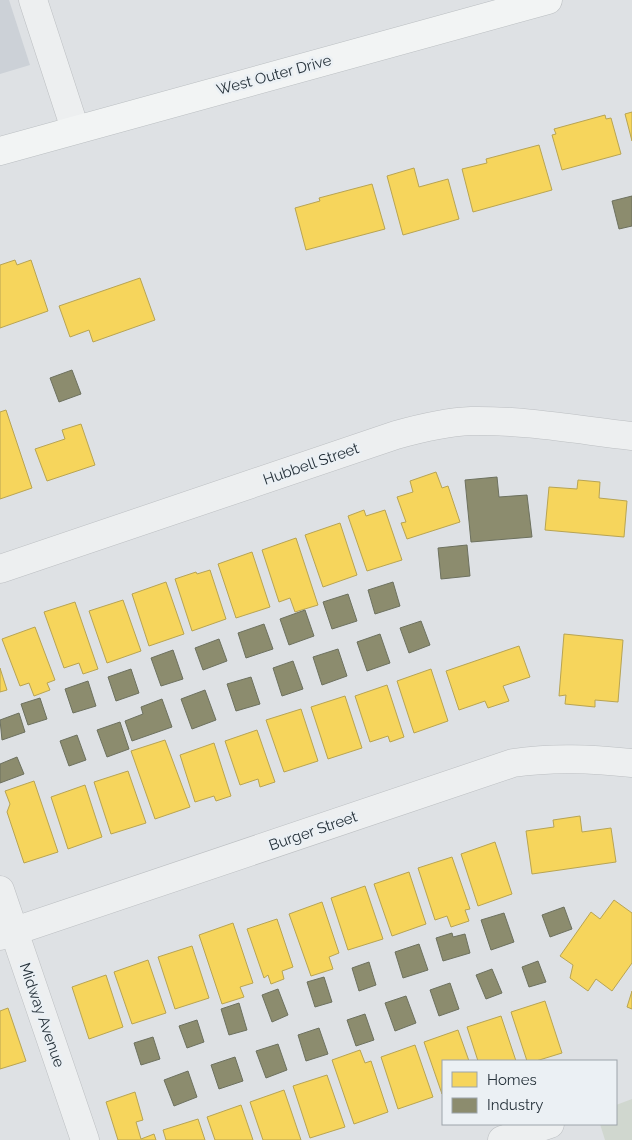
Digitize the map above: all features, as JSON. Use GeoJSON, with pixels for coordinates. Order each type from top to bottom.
{"type":"FeatureCollection","features":[{"type":"Feature","properties":{"kind":"main road","name":"West Outer Drive"},"geometry":{"type":"LineString","coordinates":[[0,151],[548,0]]}},
{"type":"Feature","properties":{"kind":"street"},"geometry":{"type":"LineString","coordinates":[[33,0],[75,129]]}},
{"type":"Feature","properties":{"kind":"street","name":"Hubbell Street"},"geometry":{"type":"LineString","coordinates":[[0,569],[396,435],[431,425],[471,421],[518,423],[632,436]]}},
{"type":"Feature","properties":{"kind":"street","name":"Burger Street"},"geometry":{"type":"LineString","coordinates":[[7,934],[513,763],[544,758],[575,758],[632,763]]}},
{"type":"Feature","properties":{"kind":"street","name":"Midway Avenue"},"geometry":{"type":"LineString","coordinates":[[0,890],[7,934],[85,1140]]}},
{"type":"Feature","properties":{"kind":"street"},"geometry":{"type":"LineString","coordinates":[[502,1140],[547,1125]]}},
{"type":"Feature","properties":{"kind":"shaded area"},"geometry":{"type":"Polygon","coordinates":[[[0,0],[9,0],[30,65],[0,74],[0,0]]]}},
{"type":"Feature","properties":{"kind":"shaded area"},"geometry":{"type":"Polygon","coordinates":[[[632,1099],[632,1140],[605,1140],[600,1125],[617,1125],[617,1105],[632,1099]]]}},
{"type":"Feature","properties":{"kind":"building: Homes"},"geometry":{"type":"Polygon","coordinates":[[[632,112],[632,141],[625,114],[632,112]]]}},
{"type":"Feature","properties":{"kind":"building: Homes"},"geometry":{"type":"Polygon","coordinates":[[[605,115],[606,119],[611,118],[621,154],[562,170],[552,135],[556,134],[554,129],[605,115]]]}},
{"type":"Feature","properties":{"kind":"building: Homes"},"geometry":{"type":"Polygon","coordinates":[[[539,145],[552,190],[473,212],[462,169],[487,163],[486,159],[539,145]]]}},
{"type":"Feature","properties":{"kind":"building: Homes"},"geometry":{"type":"Polygon","coordinates":[[[414,168],[419,187],[448,179],[459,219],[403,235],[387,176],[414,168]]]}},
{"type":"Feature","properties":{"kind":"building: Homes"},"geometry":{"type":"Polygon","coordinates":[[[372,184],[385,229],[306,250],[295,208],[320,201],[319,198],[372,184]]]}},
{"type":"Feature","properties":{"kind":"building: Homes"},"geometry":{"type":"Polygon","coordinates":[[[15,260],[17,265],[31,260],[48,311],[0,328],[0,265],[15,260]]]}},
{"type":"Feature","properties":{"kind":"building: Homes"},"geometry":{"type":"Polygon","coordinates":[[[140,278],[155,320],[93,342],[89,330],[70,337],[59,306],[140,278]]]}},
{"type":"Feature","properties":{"kind":"building: Homes"},"geometry":{"type":"Polygon","coordinates":[[[6,410],[32,488],[0,499],[0,412],[6,410]]]}},
{"type":"Feature","properties":{"kind":"building: Homes"},"geometry":{"type":"Polygon","coordinates":[[[81,424],[95,465],[47,481],[35,449],[65,439],[62,430],[81,424]]]}},
{"type":"Feature","properties":{"kind":"building: Homes"},"geometry":{"type":"Polygon","coordinates":[[[436,472],[442,488],[448,486],[460,522],[407,539],[401,523],[406,522],[397,497],[413,492],[410,481],[436,472]]]}},
{"type":"Feature","properties":{"kind":"building: Homes"},"geometry":{"type":"Polygon","coordinates":[[[578,480],[600,482],[599,498],[627,501],[624,537],[545,530],[549,487],[577,489],[578,480]]]}},
{"type":"Feature","properties":{"kind":"building: Homes"},"geometry":{"type":"Polygon","coordinates":[[[364,510],[366,516],[385,510],[402,560],[367,571],[348,516],[364,510]]]}},
{"type":"Feature","properties":{"kind":"building: Homes"},"geometry":{"type":"Polygon","coordinates":[[[340,523],[357,575],[323,587],[305,535],[340,523]]]}},
{"type":"Feature","properties":{"kind":"building: Homes"},"geometry":{"type":"Polygon","coordinates":[[[296,538],[318,605],[295,612],[290,598],[279,602],[262,550],[296,538]]]}},
{"type":"Feature","properties":{"kind":"building: Homes"},"geometry":{"type":"Polygon","coordinates":[[[252,552],[270,607],[236,618],[218,564],[252,552]]]}},
{"type":"Feature","properties":{"kind":"building: Homes"},"geometry":{"type":"Polygon","coordinates":[[[210,570],[226,619],[192,631],[175,579],[196,572],[197,574],[210,570]]]}},
{"type":"Feature","properties":{"kind":"building: Homes"},"geometry":{"type":"Polygon","coordinates":[[[166,582],[184,634],[149,646],[132,594],[166,582]]]}},
{"type":"Feature","properties":{"kind":"building: Homes"},"geometry":{"type":"Polygon","coordinates":[[[123,600],[141,651],[107,663],[89,611],[123,600]]]}},
{"type":"Feature","properties":{"kind":"building: Homes"},"geometry":{"type":"Polygon","coordinates":[[[75,602],[98,669],[83,674],[79,663],[64,668],[44,612],[75,602]]]}},
{"type":"Feature","properties":{"kind":"building: Homes"},"geometry":{"type":"Polygon","coordinates":[[[35,627],[55,680],[47,683],[50,690],[34,696],[29,683],[20,686],[2,639],[35,627]]]}},
{"type":"Feature","properties":{"kind":"building: Homes"},"geometry":{"type":"Polygon","coordinates":[[[564,634],[623,640],[618,702],[595,700],[595,707],[565,704],[566,695],[559,696],[564,634]]]}},
{"type":"Feature","properties":{"kind":"building: Homes"},"geometry":{"type":"Polygon","coordinates":[[[519,646],[530,677],[503,686],[509,701],[488,708],[485,701],[459,710],[446,671],[519,646]]]}},
{"type":"Feature","properties":{"kind":"building: Homes"},"geometry":{"type":"Polygon","coordinates":[[[0,668],[7,690],[0,692],[0,668]]]}},
{"type":"Feature","properties":{"kind":"building: Homes"},"geometry":{"type":"Polygon","coordinates":[[[431,669],[448,721],[414,733],[397,681],[431,669]]]}},
{"type":"Feature","properties":{"kind":"building: Homes"},"geometry":{"type":"Polygon","coordinates":[[[387,685],[404,737],[390,742],[388,736],[370,742],[355,696],[387,685]]]}},
{"type":"Feature","properties":{"kind":"building: Homes"},"geometry":{"type":"Polygon","coordinates":[[[345,696],[362,748],[328,759],[311,707],[345,696]]]}},
{"type":"Feature","properties":{"kind":"building: Homes"},"geometry":{"type":"Polygon","coordinates":[[[301,709],[318,761],[284,772],[266,720],[301,709]]]}},
{"type":"Feature","properties":{"kind":"building: Homes"},"geometry":{"type":"Polygon","coordinates":[[[257,730],[275,782],[260,787],[258,779],[240,785],[225,741],[257,730]]]}},
{"type":"Feature","properties":{"kind":"building: Homes"},"geometry":{"type":"Polygon","coordinates":[[[165,740],[190,807],[155,819],[131,751],[165,740]]]}},
{"type":"Feature","properties":{"kind":"building: Homes"},"geometry":{"type":"Polygon","coordinates":[[[214,743],[231,796],[216,801],[214,796],[195,802],[180,755],[214,743]]]}},
{"type":"Feature","properties":{"kind":"building: Homes"},"geometry":{"type":"Polygon","coordinates":[[[128,771],[146,823],[111,834],[94,782],[128,771]]]}},
{"type":"Feature","properties":{"kind":"building: Homes"},"geometry":{"type":"Polygon","coordinates":[[[34,781],[58,852],[24,863],[7,812],[10,804],[5,791],[34,781]]]}},
{"type":"Feature","properties":{"kind":"building: Homes"},"geometry":{"type":"Polygon","coordinates":[[[85,785],[102,837],[68,849],[51,797],[85,785]]]}},
{"type":"Feature","properties":{"kind":"building: Homes"},"geometry":{"type":"Polygon","coordinates":[[[580,816],[582,832],[611,828],[616,862],[532,874],[526,831],[554,827],[553,820],[580,816]]]}},
{"type":"Feature","properties":{"kind":"building: Homes"},"geometry":{"type":"Polygon","coordinates":[[[495,842],[512,894],[478,906],[461,854],[495,842]]]}},
{"type":"Feature","properties":{"kind":"building: Homes"},"geometry":{"type":"Polygon","coordinates":[[[452,857],[470,909],[465,910],[469,921],[451,927],[447,916],[435,920],[418,868],[452,857]]]}},
{"type":"Feature","properties":{"kind":"building: Homes"},"geometry":{"type":"Polygon","coordinates":[[[409,872],[426,924],[392,936],[374,884],[409,872]]]}},
{"type":"Feature","properties":{"kind":"building: Homes"},"geometry":{"type":"Polygon","coordinates":[[[365,886],[383,939],[348,950],[331,898],[365,886]]]}},
{"type":"Feature","properties":{"kind":"building: Homes"},"geometry":{"type":"Polygon","coordinates":[[[614,900],[632,913],[632,963],[612,991],[596,979],[588,991],[570,978],[573,965],[560,956],[591,912],[600,919],[614,900]]]}},
{"type":"Feature","properties":{"kind":"building: Homes"},"geometry":{"type":"Polygon","coordinates":[[[322,902],[339,953],[329,957],[333,969],[311,976],[289,914],[322,902]]]}},
{"type":"Feature","properties":{"kind":"building: Homes"},"geometry":{"type":"Polygon","coordinates":[[[277,919],[293,967],[282,971],[284,979],[271,984],[268,975],[264,978],[247,929],[277,919]]]}},
{"type":"Feature","properties":{"kind":"building: Homes"},"geometry":{"type":"Polygon","coordinates":[[[233,923],[253,983],[240,987],[244,997],[222,1004],[199,935],[233,923]]]}},
{"type":"Feature","properties":{"kind":"building: Homes"},"geometry":{"type":"Polygon","coordinates":[[[192,946],[209,998],[175,1009],[158,957],[192,946]]]}},
{"type":"Feature","properties":{"kind":"building: Homes"},"geometry":{"type":"Polygon","coordinates":[[[148,960],[166,1013],[132,1024],[114,972],[148,960]]]}},
{"type":"Feature","properties":{"kind":"building: Homes"},"geometry":{"type":"Polygon","coordinates":[[[106,975],[123,1027],[89,1039],[72,987],[106,975]]]}},
{"type":"Feature","properties":{"kind":"building: Homes"},"geometry":{"type":"Polygon","coordinates":[[[632,991],[632,1009],[627,1007],[632,991]]]}},
{"type":"Feature","properties":{"kind":"building: Homes"},"geometry":{"type":"Polygon","coordinates":[[[545,1001],[562,1053],[539,1060],[527,1060],[511,1012],[545,1001]]]}},
{"type":"Feature","properties":{"kind":"building: Homes"},"geometry":{"type":"Polygon","coordinates":[[[8,1008],[26,1061],[0,1069],[0,1011],[8,1008]]]}},
{"type":"Feature","properties":{"kind":"building: Homes"},"geometry":{"type":"Polygon","coordinates":[[[501,1016],[516,1060],[478,1060],[467,1027],[501,1016]]]}},
{"type":"Feature","properties":{"kind":"building: Homes"},"geometry":{"type":"Polygon","coordinates":[[[458,1030],[469,1060],[442,1060],[442,1094],[424,1042],[458,1030]]]}},
{"type":"Feature","properties":{"kind":"building: Homes"},"geometry":{"type":"Polygon","coordinates":[[[415,1045],[433,1097],[398,1109],[381,1057],[415,1045]]]}},
{"type":"Feature","properties":{"kind":"building: Homes"},"geometry":{"type":"Polygon","coordinates":[[[360,1050],[365,1063],[371,1061],[388,1112],[354,1124],[332,1060],[360,1050]]]}},
{"type":"Feature","properties":{"kind":"building: Homes"},"geometry":{"type":"Polygon","coordinates":[[[327,1075],[345,1127],[310,1138],[293,1086],[327,1075]]]}},
{"type":"Feature","properties":{"kind":"building: Homes"},"geometry":{"type":"Polygon","coordinates":[[[284,1090],[301,1140],[263,1140],[250,1102],[284,1090]]]}},
{"type":"Feature","properties":{"kind":"building: Homes"},"geometry":{"type":"Polygon","coordinates":[[[135,1092],[143,1120],[136,1122],[141,1139],[154,1134],[156,1140],[118,1140],[106,1102],[135,1092]]]}},
{"type":"Feature","properties":{"kind":"building: Homes"},"geometry":{"type":"Polygon","coordinates":[[[241,1105],[253,1140],[215,1140],[207,1117],[241,1105]]]}},
{"type":"Feature","properties":{"kind":"building: Homes"},"geometry":{"type":"Polygon","coordinates":[[[198,1119],[205,1140],[166,1140],[163,1130],[198,1119]]]}},
{"type":"Feature","properties":{"kind":"building: Industry"},"geometry":{"type":"Polygon","coordinates":[[[632,196],[632,226],[619,229],[612,201],[632,196]]]}},
{"type":"Feature","properties":{"kind":"building: Industry"},"geometry":{"type":"Polygon","coordinates":[[[72,370],[81,394],[59,402],[50,378],[72,370]]]}},
{"type":"Feature","properties":{"kind":"building: Industry"},"geometry":{"type":"Polygon","coordinates":[[[497,477],[499,497],[527,495],[532,537],[471,542],[465,480],[497,477]]]}},
{"type":"Feature","properties":{"kind":"building: Industry"},"geometry":{"type":"Polygon","coordinates":[[[467,545],[470,576],[441,579],[438,548],[467,545]]]}},
{"type":"Feature","properties":{"kind":"building: Industry"},"geometry":{"type":"Polygon","coordinates":[[[393,582],[400,606],[375,614],[368,590],[393,582]]]}},
{"type":"Feature","properties":{"kind":"building: Industry"},"geometry":{"type":"Polygon","coordinates":[[[348,594],[357,621],[332,629],[323,602],[348,594]]]}},
{"type":"Feature","properties":{"kind":"building: Industry"},"geometry":{"type":"Polygon","coordinates":[[[305,610],[314,636],[289,645],[280,619],[305,610]]]}},
{"type":"Feature","properties":{"kind":"building: Industry"},"geometry":{"type":"Polygon","coordinates":[[[421,621],[430,645],[409,653],[400,628],[421,621]]]}},
{"type":"Feature","properties":{"kind":"building: Industry"},"geometry":{"type":"Polygon","coordinates":[[[264,624],[273,649],[246,658],[238,633],[264,624]]]}},
{"type":"Feature","properties":{"kind":"building: Industry"},"geometry":{"type":"Polygon","coordinates":[[[380,634],[390,663],[367,671],[357,642],[380,634]]]}},
{"type":"Feature","properties":{"kind":"building: Industry"},"geometry":{"type":"Polygon","coordinates":[[[219,639],[227,661],[203,670],[195,648],[219,639]]]}},
{"type":"Feature","properties":{"kind":"building: Industry"},"geometry":{"type":"Polygon","coordinates":[[[338,649],[347,676],[322,685],[313,657],[338,649]]]}},
{"type":"Feature","properties":{"kind":"building: Industry"},"geometry":{"type":"Polygon","coordinates":[[[173,650],[183,679],[161,686],[151,658],[173,650]]]}},
{"type":"Feature","properties":{"kind":"building: Industry"},"geometry":{"type":"Polygon","coordinates":[[[293,661],[303,689],[282,696],[273,668],[293,661]]]}},
{"type":"Feature","properties":{"kind":"building: Industry"},"geometry":{"type":"Polygon","coordinates":[[[131,669],[139,693],[116,701],[108,677],[131,669]]]}},
{"type":"Feature","properties":{"kind":"building: Industry"},"geometry":{"type":"Polygon","coordinates":[[[251,677],[260,704],[236,711],[227,684],[251,677]]]}},
{"type":"Feature","properties":{"kind":"building: Industry"},"geometry":{"type":"Polygon","coordinates":[[[88,681],[96,706],[73,713],[65,689],[88,681]]]}},
{"type":"Feature","properties":{"kind":"building: Industry"},"geometry":{"type":"Polygon","coordinates":[[[205,690],[216,720],[192,729],[181,699],[205,690]]]}},
{"type":"Feature","properties":{"kind":"building: Industry"},"geometry":{"type":"Polygon","coordinates":[[[40,698],[47,719],[28,725],[21,704],[40,698]]]}},
{"type":"Feature","properties":{"kind":"building: Industry"},"geometry":{"type":"Polygon","coordinates":[[[162,699],[172,727],[132,741],[125,721],[143,714],[141,707],[162,699]]]}},
{"type":"Feature","properties":{"kind":"building: Industry"},"geometry":{"type":"Polygon","coordinates":[[[19,713],[25,732],[2,740],[0,720],[19,713]]]}},
{"type":"Feature","properties":{"kind":"building: Industry"},"geometry":{"type":"Polygon","coordinates":[[[120,722],[129,749],[107,757],[97,730],[120,722]]]}},
{"type":"Feature","properties":{"kind":"building: Industry"},"geometry":{"type":"Polygon","coordinates":[[[77,735],[86,760],[69,766],[60,741],[77,735]]]}},
{"type":"Feature","properties":{"kind":"building: Industry"},"geometry":{"type":"Polygon","coordinates":[[[17,757],[24,774],[0,783],[0,764],[17,757]]]}},
{"type":"Feature","properties":{"kind":"building: Industry"},"geometry":{"type":"Polygon","coordinates":[[[564,907],[572,929],[550,937],[542,915],[564,907]]]}},
{"type":"Feature","properties":{"kind":"building: Industry"},"geometry":{"type":"Polygon","coordinates":[[[504,913],[514,942],[491,950],[481,920],[504,913]]]}},
{"type":"Feature","properties":{"kind":"building: Industry"},"geometry":{"type":"Polygon","coordinates":[[[452,933],[453,937],[465,934],[470,953],[443,961],[436,938],[452,933]]]}},
{"type":"Feature","properties":{"kind":"building: Industry"},"geometry":{"type":"Polygon","coordinates":[[[419,944],[428,970],[403,978],[395,952],[419,944]]]}},
{"type":"Feature","properties":{"kind":"building: Industry"},"geometry":{"type":"Polygon","coordinates":[[[538,961],[546,982],[529,987],[522,967],[538,961]]]}},
{"type":"Feature","properties":{"kind":"building: Industry"},"geometry":{"type":"Polygon","coordinates":[[[369,962],[376,985],[359,991],[352,968],[369,962]]]}},
{"type":"Feature","properties":{"kind":"building: Industry"},"geometry":{"type":"Polygon","coordinates":[[[492,969],[502,993],[486,999],[476,975],[492,969]]]}},
{"type":"Feature","properties":{"kind":"building: Industry"},"geometry":{"type":"Polygon","coordinates":[[[324,977],[332,1002],[315,1007],[307,982],[324,977]]]}},
{"type":"Feature","properties":{"kind":"building: Industry"},"geometry":{"type":"Polygon","coordinates":[[[450,983],[459,1009],[439,1016],[430,990],[450,983]]]}},
{"type":"Feature","properties":{"kind":"building: Industry"},"geometry":{"type":"Polygon","coordinates":[[[278,989],[288,1015],[272,1022],[262,995],[278,989]]]}},
{"type":"Feature","properties":{"kind":"building: Industry"},"geometry":{"type":"Polygon","coordinates":[[[406,996],[416,1023],[395,1031],[385,1003],[406,996]]]}},
{"type":"Feature","properties":{"kind":"building: Industry"},"geometry":{"type":"Polygon","coordinates":[[[239,1003],[247,1030],[229,1035],[221,1009],[239,1003]]]}},
{"type":"Feature","properties":{"kind":"building: Industry"},"geometry":{"type":"Polygon","coordinates":[[[365,1014],[374,1040],[356,1046],[347,1020],[365,1014]]]}},
{"type":"Feature","properties":{"kind":"building: Industry"},"geometry":{"type":"Polygon","coordinates":[[[197,1020],[204,1042],[187,1048],[179,1026],[197,1020]]]}},
{"type":"Feature","properties":{"kind":"building: Industry"},"geometry":{"type":"Polygon","coordinates":[[[319,1028],[328,1054],[306,1061],[298,1035],[319,1028]]]}},
{"type":"Feature","properties":{"kind":"building: Industry"},"geometry":{"type":"Polygon","coordinates":[[[153,1037],[160,1059],[141,1065],[134,1043],[153,1037]]]}},
{"type":"Feature","properties":{"kind":"building: Industry"},"geometry":{"type":"Polygon","coordinates":[[[278,1044],[287,1070],[266,1078],[256,1051],[278,1044]]]}},
{"type":"Feature","properties":{"kind":"building: Industry"},"geometry":{"type":"Polygon","coordinates":[[[235,1057],[243,1081],[219,1089],[211,1065],[235,1057]]]}},
{"type":"Feature","properties":{"kind":"building: Industry"},"geometry":{"type":"Polygon","coordinates":[[[188,1071],[197,1097],[174,1106],[164,1080],[188,1071]]]}}]}
